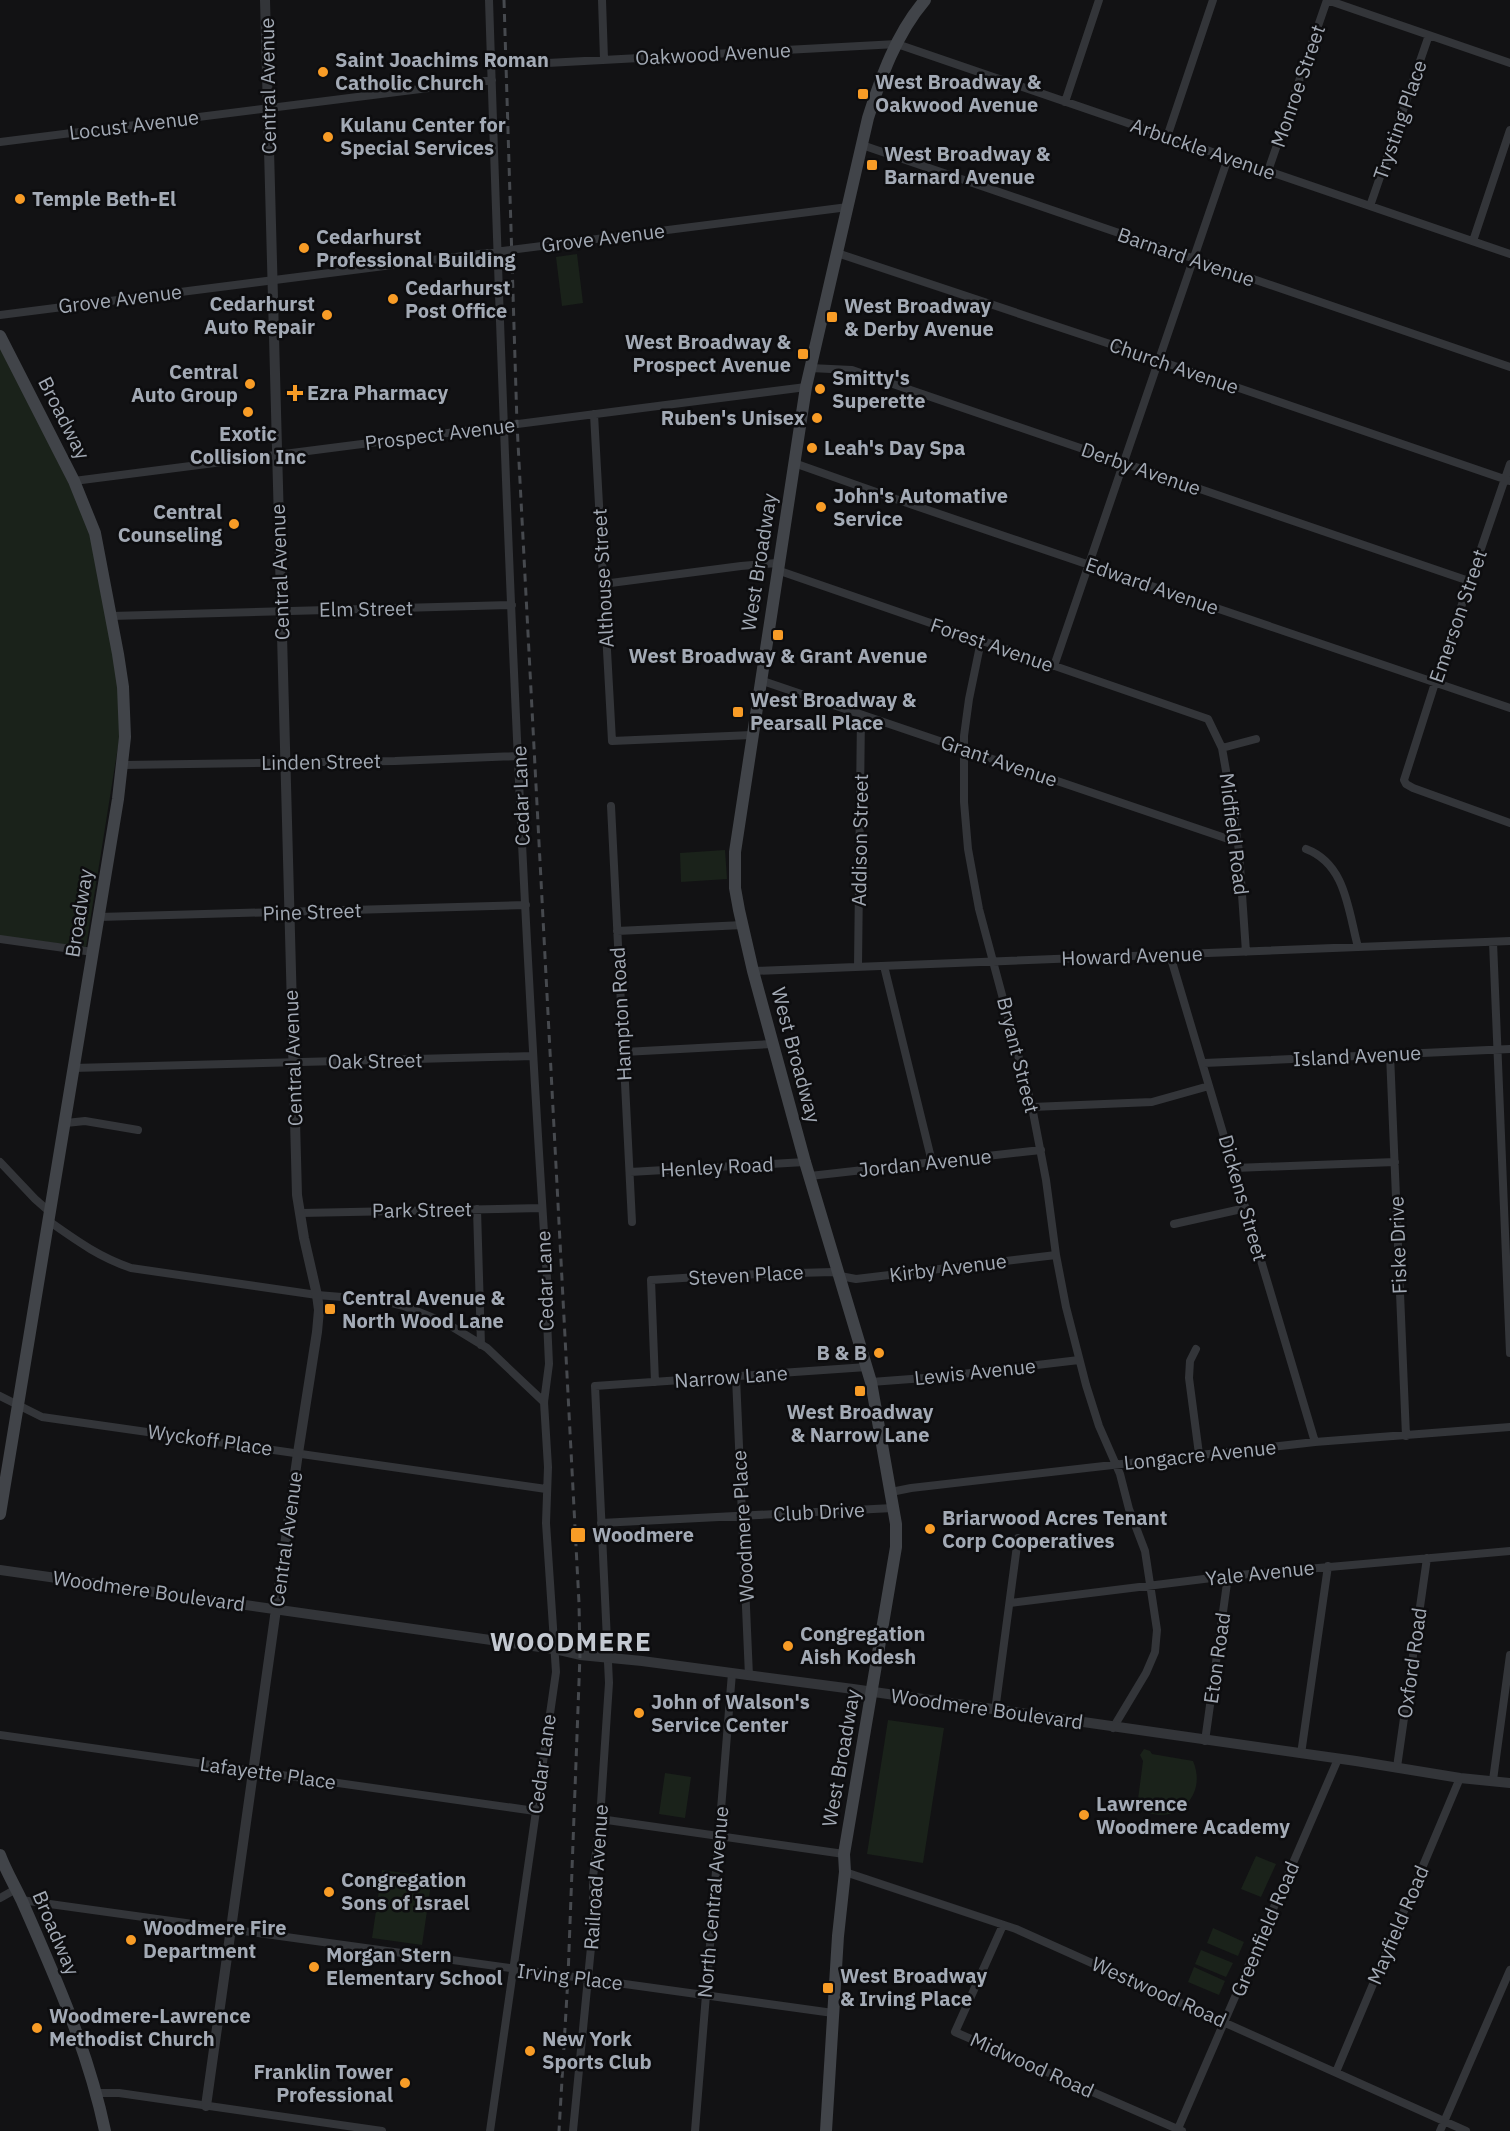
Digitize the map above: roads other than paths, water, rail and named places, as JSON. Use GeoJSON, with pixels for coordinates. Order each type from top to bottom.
{"type":"FeatureCollection","features":[{"type":"Feature","properties":{"kind":"main road","name":"West Broadway"},"geometry":{"type":"LineString","coordinates":[[829,2130],[833,2013],[845,1872],[844,1854],[896,1547],[896,1524],[871,1382],[805,1162],[753,971],[735,888],[735,852],[777,567],[810,368],[877,89],[907,23],[925,0]]}},
{"type":"Feature","properties":{"kind":"main road","name":"Broadway"},"geometry":{"type":"LineString","coordinates":[[0,336],[75,481],[95,533],[123,687],[125,737],[123,765],[66,1123],[0,1514]]}},
{"type":"Feature","properties":{"kind":"main road","name":"Broadway"},"geometry":{"type":"LineString","coordinates":[[0,1855],[82,2047],[97,2093],[105,2131]]}},
{"type":"Feature","properties":{"kind":"street","name":"Central Avenue"},"geometry":{"type":"LineString","coordinates":[[206,2106],[319,1310],[297,1195],[266,0]]}},
{"type":"Feature","properties":{"kind":"street","name":"Cedar Lane"},"geometry":{"type":"LineString","coordinates":[[489,0],[503,426],[526,905],[548,1293],[546,1298],[549,1364],[544,1402],[548,1467],[546,1523],[556,1672],[490,2131]]}},
{"type":"Feature","properties":{"kind":"street"},"geometry":{"type":"LineString","coordinates":[[602,0],[604,59]]}},
{"type":"Feature","properties":{"kind":"street"},"geometry":{"type":"LineString","coordinates":[[1065,102],[1099,0]]}},
{"type":"Feature","properties":{"kind":"street"},"geometry":{"type":"LineString","coordinates":[[1167,137],[1213,0]]}},
{"type":"Feature","properties":{"kind":"street"},"geometry":{"type":"LineString","coordinates":[[1327,0],[1510,63]]}},
{"type":"Feature","properties":{"kind":"street","name":"Monroe Street"},"geometry":{"type":"LineString","coordinates":[[1268,171],[1327,0]]}},
{"type":"Feature","properties":{"kind":"street","name":"Trysting Place"},"geometry":{"type":"LineString","coordinates":[[1370,206],[1429,35]]}},
{"type":"Feature","properties":{"kind":"street","name":"Oakwood Avenue"},"geometry":{"type":"LineString","coordinates":[[528,64],[897,44]]}},
{"type":"Feature","properties":{"kind":"street","name":"Arbuckle Avenue"},"geometry":{"type":"LineString","coordinates":[[897,44],[1510,254]]}},
{"type":"Feature","properties":{"kind":"street","name":"Locust Avenue"},"geometry":{"type":"LineString","coordinates":[[0,142],[492,81]]}},
{"type":"Feature","properties":{"kind":"street"},"geometry":{"type":"LineString","coordinates":[[1473,241],[1510,130]]}},
{"type":"Feature","properties":{"kind":"street","name":"Barnard Avenue"},"geometry":{"type":"LineString","coordinates":[[862,146],[1510,367]]}},
{"type":"Feature","properties":{"kind":"street"},"geometry":{"type":"LineString","coordinates":[[1054,666],[1228,158]]}},
{"type":"Feature","properties":{"kind":"street","name":"Grove Avenue"},"geometry":{"type":"LineString","coordinates":[[0,315],[848,207]]}},
{"type":"Feature","properties":{"kind":"street","name":"Church Avenue"},"geometry":{"type":"LineString","coordinates":[[837,253],[1507,480]]}},
{"type":"Feature","properties":{"kind":"street","name":"Derby Avenue"},"geometry":{"type":"LineString","coordinates":[[810,368],[852,370],[1470,581]]}},
{"type":"Feature","properties":{"kind":"street","name":"Prospect Avenue"},"geometry":{"type":"LineString","coordinates":[[75,481],[806,387]]}},
{"type":"Feature","properties":{"kind":"street","name":"Althouse Street"},"geometry":{"type":"LineString","coordinates":[[594,414],[612,741],[752,735]]}},
{"type":"Feature","properties":{"kind":"street","name":"Edward Avenue"},"geometry":{"type":"LineString","coordinates":[[794,463],[1510,708]]}},
{"type":"Feature","properties":{"kind":"street","name":"Emerson Street"},"geometry":{"type":"LineString","coordinates":[[1510,464],[1507,480],[1470,581],[1404,780],[1413,788],[1510,823]]}},
{"type":"Feature","properties":{"kind":"street"},"geometry":{"type":"LineString","coordinates":[[603,584],[741,566],[777,567]]}},
{"type":"Feature","properties":{"kind":"street","name":"Forest Avenue"},"geometry":{"type":"LineString","coordinates":[[777,567],[981,641],[1208,719]]}},
{"type":"Feature","properties":{"kind":"street","name":"Elm Street"},"geometry":{"type":"LineString","coordinates":[[111,616],[512,605]]}},
{"type":"Feature","properties":{"kind":"street","name":"Bryant Street"},"geometry":{"type":"LineString","coordinates":[[981,641],[964,736],[964,802],[968,849],[979,909],[1032,1107],[1041,1150],[1056,1255],[1079,1359],[1086,1385],[1114,1464],[1120,1474],[1129,1509],[1145,1551],[1157,1630],[1155,1652],[1146,1673],[1113,1728]]}},
{"type":"Feature","properties":{"kind":"street","name":"Grant Avenue"},"geometry":{"type":"LineString","coordinates":[[760,680],[1237,842]]}},
{"type":"Feature","properties":{"kind":"street","name":"Addison Street"},"geometry":{"type":"LineString","coordinates":[[858,966],[861,715]]}},
{"type":"Feature","properties":{"kind":"street","name":"Midfield Road"},"geometry":{"type":"LineString","coordinates":[[1208,719],[1222,748],[1237,842],[1246,952]]}},
{"type":"Feature","properties":{"kind":"street"},"geometry":{"type":"LineString","coordinates":[[1222,748],[1256,739]]}},
{"type":"Feature","properties":{"kind":"street","name":"Linden Street"},"geometry":{"type":"LineString","coordinates":[[123,765],[395,761],[519,756]]}},
{"type":"Feature","properties":{"kind":"street","name":"Hampton Road"},"geometry":{"type":"LineString","coordinates":[[611,806],[632,1221]]}},
{"type":"Feature","properties":{"kind":"street"},"geometry":{"type":"LineString","coordinates":[[1306,849],[1320,856],[1332,866],[1339,877],[1358,947]]}},
{"type":"Feature","properties":{"kind":"street","name":"Pine Street"},"geometry":{"type":"LineString","coordinates":[[99,917],[526,905]]}},
{"type":"Feature","properties":{"kind":"street"},"geometry":{"type":"LineString","coordinates":[[617,931],[743,926]]}},
{"type":"Feature","properties":{"kind":"street"},"geometry":{"type":"LineString","coordinates":[[0,939],[93,952]]}},
{"type":"Feature","properties":{"kind":"street","name":"Howard Avenue"},"geometry":{"type":"LineString","coordinates":[[753,971],[1510,941]]}},
{"type":"Feature","properties":{"kind":"street"},"geometry":{"type":"LineString","coordinates":[[1493,942],[1510,1353]]}},
{"type":"Feature","properties":{"kind":"street","name":"Dickens Street"},"geometry":{"type":"LineString","coordinates":[[1170,954],[1315,1442]]}},
{"type":"Feature","properties":{"kind":"street"},"geometry":{"type":"LineString","coordinates":[[884,966],[932,1162]]}},
{"type":"Feature","properties":{"kind":"street"},"geometry":{"type":"LineString","coordinates":[[624,1052],[772,1044]]}},
{"type":"Feature","properties":{"kind":"street","name":"Island Avenue"},"geometry":{"type":"LineString","coordinates":[[1204,1064],[1510,1049]]}},
{"type":"Feature","properties":{"kind":"street","name":"Fiske Drive"},"geometry":{"type":"LineString","coordinates":[[1390,1054],[1406,1436]]}},
{"type":"Feature","properties":{"kind":"street","name":"Oak Street"},"geometry":{"type":"LineString","coordinates":[[73,1068],[534,1056]]}},
{"type":"Feature","properties":{"kind":"street"},"geometry":{"type":"LineString","coordinates":[[1032,1107],[1152,1102],[1209,1086]]}},
{"type":"Feature","properties":{"kind":"street"},"geometry":{"type":"LineString","coordinates":[[66,1123],[85,1121],[138,1130]]}},
{"type":"Feature","properties":{"kind":"street","name":"Jordan Avenue"},"geometry":{"type":"LineString","coordinates":[[810,1176],[1041,1150]]}},
{"type":"Feature","properties":{"kind":"street"},"geometry":{"type":"LineString","coordinates":[[0,1162],[50,1217],[90,1251],[112,1262],[131,1268],[174,1275],[317,1295],[379,1300],[404,1306],[446,1323],[487,1348],[544,1402]]}},
{"type":"Feature","properties":{"kind":"street","name":"Henley Road"},"geometry":{"type":"LineString","coordinates":[[630,1172],[805,1162]]}},
{"type":"Feature","properties":{"kind":"street"},"geometry":{"type":"LineString","coordinates":[[1235,1168],[1395,1162]]}},
{"type":"Feature","properties":{"kind":"street","name":"Park Street"},"geometry":{"type":"LineString","coordinates":[[301,1213],[542,1208]]}},
{"type":"Feature","properties":{"kind":"street"},"geometry":{"type":"LineString","coordinates":[[1174,1224],[1246,1208]]}},
{"type":"Feature","properties":{"kind":"street"},"geometry":{"type":"LineString","coordinates":[[477,1209],[481,1345]]}},
{"type":"Feature","properties":{"kind":"street","name":"Kirby Avenue"},"geometry":{"type":"LineString","coordinates":[[840,1276],[856,1279],[1056,1255]]}},
{"type":"Feature","properties":{"kind":"street","name":"Steven Place"},"geometry":{"type":"LineString","coordinates":[[655,1382],[651,1280],[799,1272],[833,1272],[840,1276]]}},
{"type":"Feature","properties":{"kind":"street"},"geometry":{"type":"LineString","coordinates":[[1196,1349],[1190,1361],[1189,1378],[1199,1454]]}},
{"type":"Feature","properties":{"kind":"street","name":"Lewis Avenue"},"geometry":{"type":"LineString","coordinates":[[871,1382],[938,1377],[1079,1359]]}},
{"type":"Feature","properties":{"kind":"street","name":"Narrow Lane"},"geometry":{"type":"LineString","coordinates":[[595,1386],[867,1367]]}},
{"type":"Feature","properties":{"kind":"street","name":"Woodmere Place"},"geometry":{"type":"LineString","coordinates":[[735,1377],[749,1676]]}},
{"type":"Feature","properties":{"kind":"street","name":"Railroad Avenue"},"geometry":{"type":"LineString","coordinates":[[573,2131],[593,1927],[593,1877],[600,1820],[609,1683],[595,1386]]}},
{"type":"Feature","properties":{"kind":"street","name":"Wyckoff Place"},"geometry":{"type":"LineString","coordinates":[[0,1396],[42,1417],[546,1489]]}},
{"type":"Feature","properties":{"kind":"street","name":"Longacre Avenue"},"geometry":{"type":"LineString","coordinates":[[891,1492],[1199,1454],[1315,1442],[1510,1427]]}},
{"type":"Feature","properties":{"kind":"street","name":"Club Drive"},"geometry":{"type":"LineString","coordinates":[[601,1522],[893,1508]]}},
{"type":"Feature","properties":{"kind":"street"},"geometry":{"type":"LineString","coordinates":[[995,1711],[1018,1538]]}},
{"type":"Feature","properties":{"kind":"street","name":"Yale Avenue"},"geometry":{"type":"LineString","coordinates":[[1010,1603],[1228,1576],[1510,1551]]}},
{"type":"Feature","properties":{"kind":"street","name":"Oxford Road"},"geometry":{"type":"LineString","coordinates":[[1397,1767],[1427,1558]]}},
{"type":"Feature","properties":{"kind":"street"},"geometry":{"type":"LineString","coordinates":[[1301,1754],[1328,1566]]}},
{"type":"Feature","properties":{"kind":"street","name":"Woodmere Boulevard"},"geometry":{"type":"LineString","coordinates":[[0,1570],[554,1649],[580,1655],[732,1673],[1397,1767],[1460,1778],[1510,1783]]}},
{"type":"Feature","properties":{"kind":"street","name":"Eton Road"},"geometry":{"type":"LineString","coordinates":[[1205,1741],[1228,1576]]}},
{"type":"Feature","properties":{"kind":"street"},"geometry":{"type":"LineString","coordinates":[[1492,1780],[1510,1655]]}},
{"type":"Feature","properties":{"kind":"street","name":"North Central Avenue"},"geometry":{"type":"LineString","coordinates":[[695,2131],[732,1673]]}},
{"type":"Feature","properties":{"kind":"street","name":"Lafayette Place"},"geometry":{"type":"LineString","coordinates":[[0,1735],[535,1811]]}},
{"type":"Feature","properties":{"kind":"street","name":"Greenfield Road"},"geometry":{"type":"LineString","coordinates":[[1179,2130],[1338,1759]]}},
{"type":"Feature","properties":{"kind":"street","name":"Mayfield Road"},"geometry":{"type":"LineString","coordinates":[[1336,2072],[1460,1778]]}},
{"type":"Feature","properties":{"kind":"street"},"geometry":{"type":"LineString","coordinates":[[600,1820],[844,1854]]}},
{"type":"Feature","properties":{"kind":"street","name":"Westwood Road"},"geometry":{"type":"LineString","coordinates":[[845,1872],[1003,1925],[1071,1953],[1466,2131]]}},
{"type":"Feature","properties":{"kind":"street"},"geometry":{"type":"LineString","coordinates":[[0,1898],[19,1895]]}},
{"type":"Feature","properties":{"kind":"street","name":"Irving Place"},"geometry":{"type":"LineString","coordinates":[[19,1895],[230,1929],[833,2013]]}},
{"type":"Feature","properties":{"kind":"street","name":"Midwood Road"},"geometry":{"type":"LineString","coordinates":[[1003,1925],[955,2031],[1179,2130]]}},
{"type":"Feature","properties":{"kind":"street"},"geometry":{"type":"LineString","coordinates":[[1440,2131],[1510,1970]]}},
{"type":"Feature","properties":{"kind":"street"},"geometry":{"type":"LineString","coordinates":[[97,2093],[118,2093],[382,2131]]}},
{"type":"Feature","properties":{"kind":"railway"},"geometry":{"type":"LineString","coordinates":[[504,0],[517,424],[579,1603],[580,1655],[568,1977],[559,2131]]}},
{"type":"Feature","properties":{"kind":"place","name":"Saint Joachims Roman Catholic Church"},"geometry":{"type":"Point","coordinates":[323,72]}},
{"type":"Feature","properties":{"kind":"place","name":"West Broadway & Oakwood Avenue"},"geometry":{"type":"Point","coordinates":[863,94]}},
{"type":"Feature","properties":{"kind":"place","name":"Kulanu Center for Special Services"},"geometry":{"type":"Point","coordinates":[328,137]}},
{"type":"Feature","properties":{"kind":"place","name":"West Broadway & Barnard Avenue"},"geometry":{"type":"Point","coordinates":[872,165]}},
{"type":"Feature","properties":{"kind":"place","name":"Temple Beth-El"},"geometry":{"type":"Point","coordinates":[20,199]}},
{"type":"Feature","properties":{"kind":"place","name":"Cedarhurst Professional Building"},"geometry":{"type":"Point","coordinates":[304,248]}},
{"type":"Feature","properties":{"kind":"place","name":"Cedarhurst Post Office"},"geometry":{"type":"Point","coordinates":[393,299]}},
{"type":"Feature","properties":{"kind":"place","name":"Cedarhurst Auto Repair"},"geometry":{"type":"Point","coordinates":[327,315]}},
{"type":"Feature","properties":{"kind":"place","name":"West Broadway & Derby Avenue"},"geometry":{"type":"Point","coordinates":[832,317]}},
{"type":"Feature","properties":{"kind":"place","name":"West Broadway & Prospect Avenue"},"geometry":{"type":"Point","coordinates":[803,354]}},
{"type":"Feature","properties":{"kind":"place","name":"Central Auto Group"},"geometry":{"type":"Point","coordinates":[250,384]}},
{"type":"Feature","properties":{"kind":"place","name":"Smitty's Superette"},"geometry":{"type":"Point","coordinates":[820,389]}},
{"type":"Feature","properties":{"kind":"place","name":"Ezra Pharmacy"},"geometry":{"type":"Point","coordinates":[295,393]}},
{"type":"Feature","properties":{"kind":"place","name":"Exotic Collision Inc"},"geometry":{"type":"Point","coordinates":[248,412]}},
{"type":"Feature","properties":{"kind":"place","name":"Ruben's Unisex"},"geometry":{"type":"Point","coordinates":[817,418]}},
{"type":"Feature","properties":{"kind":"place","name":"Leah's Day Spa"},"geometry":{"type":"Point","coordinates":[812,448]}},
{"type":"Feature","properties":{"kind":"place","name":"John's Automative Service"},"geometry":{"type":"Point","coordinates":[821,507]}},
{"type":"Feature","properties":{"kind":"place","name":"Central Counseling"},"geometry":{"type":"Point","coordinates":[234,524]}},
{"type":"Feature","properties":{"kind":"place","name":"West Broadway & Grant Avenue"},"geometry":{"type":"Point","coordinates":[778,635]}},
{"type":"Feature","properties":{"kind":"place","name":"West Broadway & Pearsall Place"},"geometry":{"type":"Point","coordinates":[738,712]}},
{"type":"Feature","properties":{"kind":"place","name":"Central Avenue & North Wood Lane"},"geometry":{"type":"Point","coordinates":[330,1309]}},
{"type":"Feature","properties":{"kind":"place","name":"B & B"},"geometry":{"type":"Point","coordinates":[879,1353]}},
{"type":"Feature","properties":{"kind":"place","name":"West Broadway & Narrow Lane"},"geometry":{"type":"Point","coordinates":[860,1391]}},
{"type":"Feature","properties":{"kind":"place","name":"Briarwood Acres Tenant Corp Cooperatives"},"geometry":{"type":"Point","coordinates":[930,1529]}},
{"type":"Feature","properties":{"kind":"place","name":"Woodmere"},"geometry":{"type":"Point","coordinates":[578,1535]}},
{"type":"Feature","properties":{"kind":"place","name":"Congregation Aish Kodesh"},"geometry":{"type":"Point","coordinates":[788,1646]}},
{"type":"Feature","properties":{"kind":"place","name":"John of Walson's Service Center"},"geometry":{"type":"Point","coordinates":[639,1713]}},
{"type":"Feature","properties":{"kind":"place","name":"Lawrence Woodmere Academy"},"geometry":{"type":"Point","coordinates":[1084,1815]}},
{"type":"Feature","properties":{"kind":"place","name":"Congregation Sons of Israel"},"geometry":{"type":"Point","coordinates":[329,1892]}},
{"type":"Feature","properties":{"kind":"place","name":"Woodmere Fire Department"},"geometry":{"type":"Point","coordinates":[131,1940]}},
{"type":"Feature","properties":{"kind":"place","name":"Morgan Stern Elementary School"},"geometry":{"type":"Point","coordinates":[314,1967]}},
{"type":"Feature","properties":{"kind":"place","name":"West Broadway & Irving Place"},"geometry":{"type":"Point","coordinates":[828,1988]}},
{"type":"Feature","properties":{"kind":"place","name":"Woodmere-Lawrence Methodist Church"},"geometry":{"type":"Point","coordinates":[37,2028]}},
{"type":"Feature","properties":{"kind":"place","name":"New York Sports Club"},"geometry":{"type":"Point","coordinates":[530,2051]}},
{"type":"Feature","properties":{"kind":"place","name":"Franklin Tower Professional"},"geometry":{"type":"Point","coordinates":[405,2083]}},
{"type":"Feature","properties":{"kind":"district","name":"WOODMERE"},"geometry":{"type":"Point","coordinates":[571,1642]}}]}
